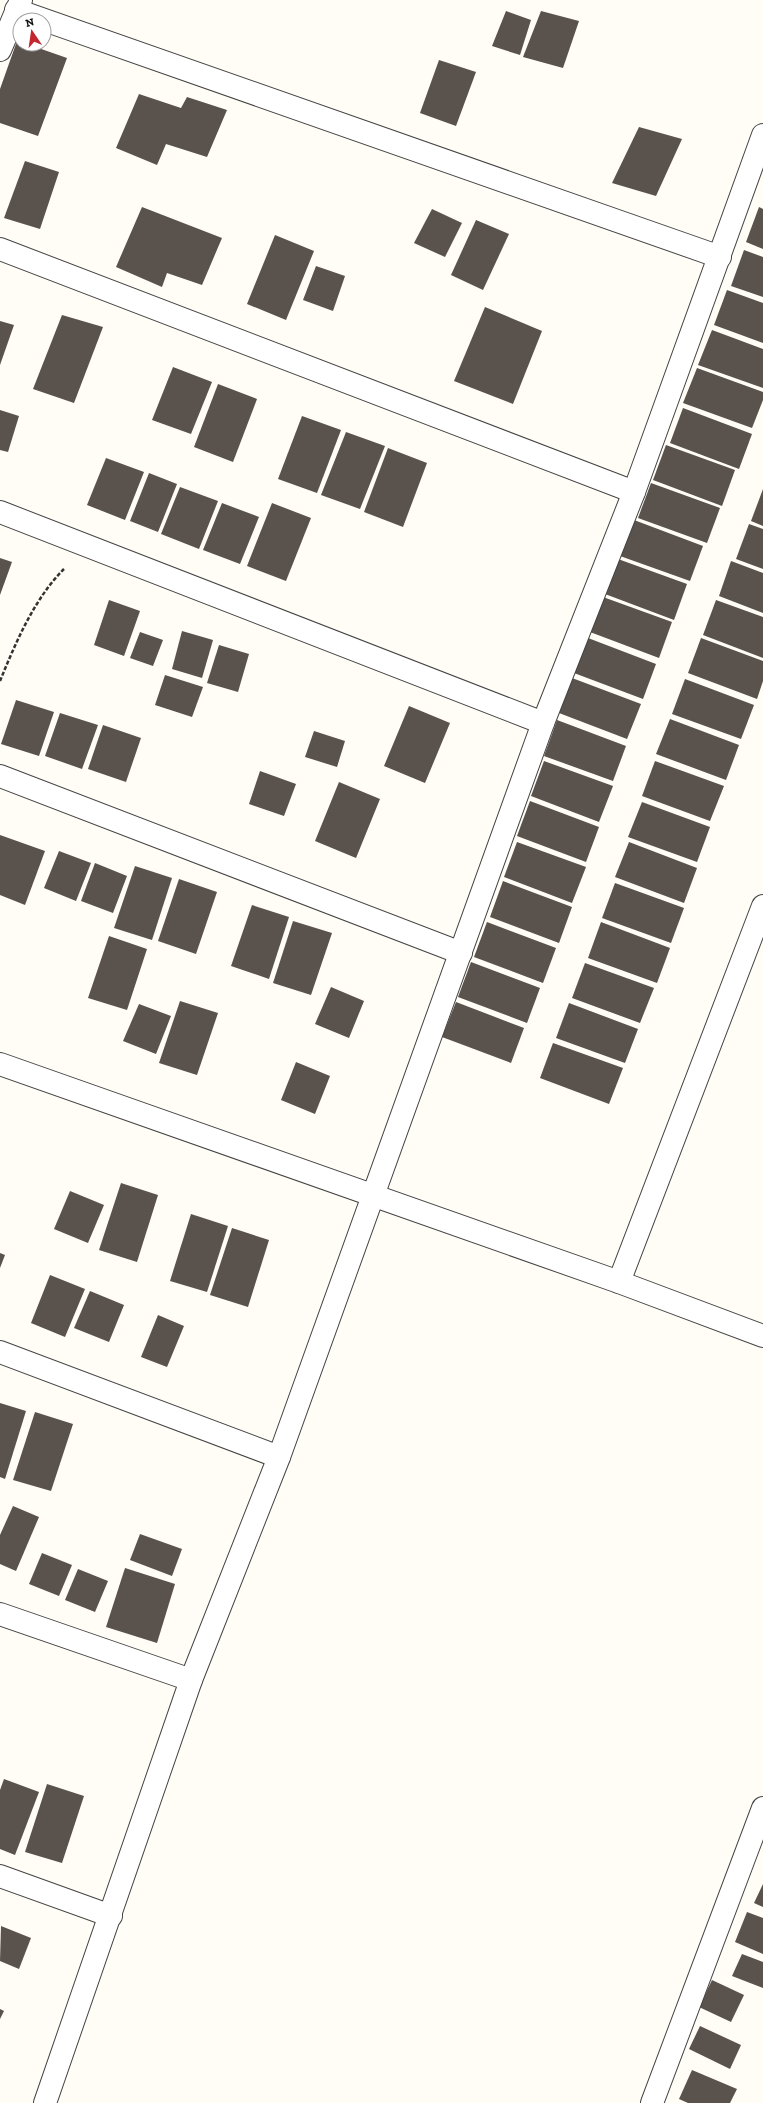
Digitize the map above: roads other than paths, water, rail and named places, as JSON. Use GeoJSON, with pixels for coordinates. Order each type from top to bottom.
{"type":"FeatureCollection","features":[{"type":"Feature","properties":{"kind":"street"},"geometry":{"type":"LineString","coordinates":[[0,50],[18,5],[720,257]]}},
{"type":"Feature","properties":{"kind":"street"},"geometry":{"type":"LineString","coordinates":[[45,2103],[191,1680],[279,1457],[374,1197],[543,722],[634,492],[763,135]]}},
{"type":"Feature","properties":{"kind":"street"},"geometry":{"type":"LineString","coordinates":[[0,249],[634,492]]}},
{"type":"Feature","properties":{"kind":"street"},"geometry":{"type":"LineString","coordinates":[[0,512],[87,547],[543,722]]}},
{"type":"Feature","properties":{"kind":"street"},"geometry":{"type":"LineString","coordinates":[[0,776],[461,953]]}},
{"type":"Feature","properties":{"kind":"street"},"geometry":{"type":"LineString","coordinates":[[619,1282],[763,906]]}},
{"type":"Feature","properties":{"kind":"street"},"geometry":{"type":"LineString","coordinates":[[0,1064],[374,1197],[619,1282],[763,1336]]}},
{"type":"Feature","properties":{"kind":"street"},"geometry":{"type":"LineString","coordinates":[[0,1352],[279,1457]]}},
{"type":"Feature","properties":{"kind":"street"},"geometry":{"type":"LineString","coordinates":[[0,1614],[191,1680]]}},
{"type":"Feature","properties":{"kind":"street"},"geometry":{"type":"LineString","coordinates":[[652,2103],[763,1808]]}},
{"type":"Feature","properties":{"kind":"street"},"geometry":{"type":"LineString","coordinates":[[0,1876],[110,1916]]}}]}
